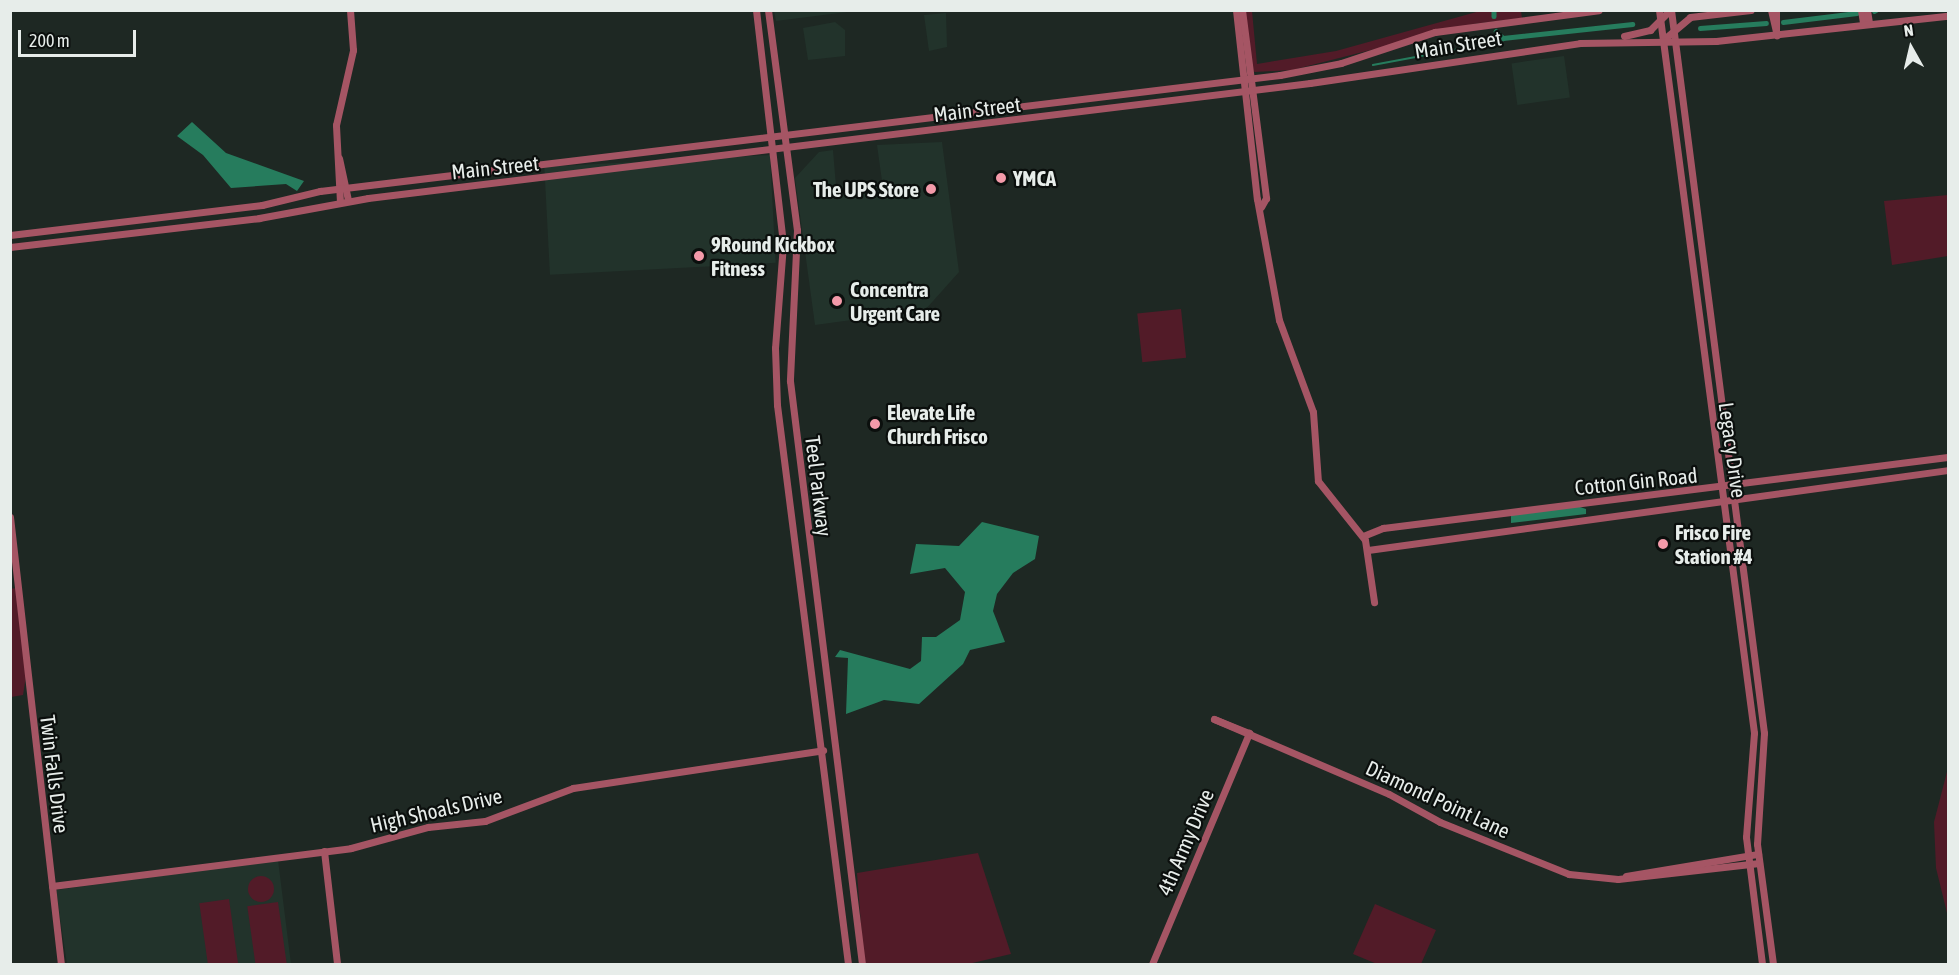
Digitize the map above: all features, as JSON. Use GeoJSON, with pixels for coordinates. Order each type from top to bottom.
{"type":"FeatureCollection","features":[{"type":"Feature","properties":{"kind":"main road"},"geometry":{"type":"LineString","coordinates":[[340,202],[342,189],[336,125],[352,51],[350,10]]}},
{"type":"Feature","properties":{"kind":"main road","name":"Teel Parkway"},"geometry":{"type":"LineString","coordinates":[[756,10],[783,234],[775,381],[848,964]]}},
{"type":"Feature","properties":{"kind":"main road","name":"Teel Parkway"},"geometry":{"type":"LineString","coordinates":[[768,10],[797,233],[795,302],[789,371],[862,964]]}},
{"type":"Feature","properties":{"kind":"main road"},"geometry":{"type":"LineString","coordinates":[[1236,10],[1246,79]]}},
{"type":"Feature","properties":{"kind":"main road"},"geometry":{"type":"LineString","coordinates":[[1242,10],[1247,91],[1256,154],[1266,198],[1262,207],[1281,327],[1313,412],[1318,481],[1326,499],[1363,536],[1368,550],[1374,602]]}},
{"type":"Feature","properties":{"kind":"main road","name":"Main Street"},"geometry":{"type":"LineString","coordinates":[[10,235],[262,205],[342,189],[1246,79],[1332,66],[1442,31],[1599,10]]}},
{"type":"Feature","properties":{"kind":"main road","name":"Legacy Drive"},"geometry":{"type":"LineString","coordinates":[[1659,10],[1755,742],[1748,860],[1762,964]]}},
{"type":"Feature","properties":{"kind":"main road"},"geometry":{"type":"LineString","coordinates":[[1580,43],[1644,33],[1661,21],[1670,10]]}},
{"type":"Feature","properties":{"kind":"main road","name":"Legacy Drive"},"geometry":{"type":"LineString","coordinates":[[1670,10],[1765,743],[1759,858],[1773,964]]}},
{"type":"Feature","properties":{"kind":"main road"},"geometry":{"type":"LineString","coordinates":[[1663,40],[1673,27],[1690,17],[1751,10]]}},
{"type":"Feature","properties":{"kind":"main road"},"geometry":{"type":"LineString","coordinates":[[1771,10],[1776,33]]}},
{"type":"Feature","properties":{"kind":"main road"},"geometry":{"type":"LineString","coordinates":[[1776,10],[1776,33]]}},
{"type":"Feature","properties":{"kind":"main road"},"geometry":{"type":"LineString","coordinates":[[1861,10],[1866,23]]}},
{"type":"Feature","properties":{"kind":"main road"},"geometry":{"type":"LineString","coordinates":[[1866,23],[1867,10]]}},
{"type":"Feature","properties":{"kind":"main road"},"geometry":{"type":"LineString","coordinates":[[1947,10],[1948,16]]}},
{"type":"Feature","properties":{"kind":"main road","name":"Main Street"},"geometry":{"type":"LineString","coordinates":[[10,247],[259,218],[348,200],[774,151],[1157,103],[1580,43],[1675,40],[1776,33],[1948,16]]}},
{"type":"Feature","properties":{"kind":"main road"},"geometry":{"type":"LineString","coordinates":[[1155,91],[1157,103]]}},
{"type":"Feature","properties":{"kind":"main road"},"geometry":{"type":"LineString","coordinates":[[872,125],[873,138]]}},
{"type":"Feature","properties":{"kind":"main road"},"geometry":{"type":"LineString","coordinates":[[1674,127],[1685,125]]}},
{"type":"Feature","properties":{"kind":"main road"},"geometry":{"type":"LineString","coordinates":[[672,149],[674,162]]}},
{"type":"Feature","properties":{"kind":"main road"},"geometry":{"type":"LineString","coordinates":[[588,160],[590,173]]}},
{"type":"Feature","properties":{"kind":"main road"},"geometry":{"type":"LineString","coordinates":[[342,189],[348,200]]}},
{"type":"Feature","properties":{"kind":"main road"},"geometry":{"type":"LineString","coordinates":[[1686,214],[1696,213]]}},
{"type":"Feature","properties":{"kind":"main road"},"geometry":{"type":"LineString","coordinates":[[783,234],[797,233]]}},
{"type":"Feature","properties":{"kind":"main road"},"geometry":{"type":"LineString","coordinates":[[1697,299],[1706,298]]}},
{"type":"Feature","properties":{"kind":"main road"},"geometry":{"type":"LineString","coordinates":[[781,301],[795,302]]}},
{"type":"Feature","properties":{"kind":"main road"},"geometry":{"type":"LineString","coordinates":[[1707,380],[1718,378]]}},
{"type":"Feature","properties":{"kind":"main road","name":"Cotton Gin Road"},"geometry":{"type":"LineString","coordinates":[[1363,536],[1383,528],[1652,498],[1948,457]]}},
{"type":"Feature","properties":{"kind":"main road","name":"Cotton Gin Road"},"geometry":{"type":"LineString","coordinates":[[1368,550],[1948,470]]}},
{"type":"Feature","properties":{"kind":"main road"},"geometry":{"type":"LineString","coordinates":[[1821,474],[1823,486]]}},
{"type":"Feature","properties":{"kind":"main road"},"geometry":{"type":"LineString","coordinates":[[789,492],[803,490]]}},
{"type":"Feature","properties":{"kind":"main road"},"geometry":{"type":"LineString","coordinates":[[1678,494],[1680,506]]}},
{"type":"Feature","properties":{"kind":"main road"},"geometry":{"type":"LineString","coordinates":[[1652,498],[1653,509]]}},
{"type":"Feature","properties":{"kind":"main road","name":"Twin Falls Drive"},"geometry":{"type":"LineString","coordinates":[[10,517],[62,964]]}},
{"type":"Feature","properties":{"kind":"main road"},"geometry":{"type":"LineString","coordinates":[[808,639],[823,638]]}},
{"type":"Feature","properties":{"kind":"main road","name":"Diamond Point Lane"},"geometry":{"type":"LineString","coordinates":[[1249,734],[1389,794],[1440,822],[1569,874],[1618,879],[1759,858]]}},
{"type":"Feature","properties":{"kind":"main road","name":"4th Army Drive"},"geometry":{"type":"LineString","coordinates":[[1152,964],[1249,734]]}},
{"type":"Feature","properties":{"kind":"main road","name":"High Shoals Drive"},"geometry":{"type":"LineString","coordinates":[[52,886],[324,851],[428,827],[485,820],[573,788],[823,750]]}},
{"type":"Feature","properties":{"kind":"main road"},"geometry":{"type":"LineString","coordinates":[[324,851],[337,964]]}},
{"type":"Feature","properties":{"kind":"shaded area"},"geometry":{"type":"Polygon","coordinates":[[[774,10],[855,11],[776,21],[774,10]]]}},
{"type":"Feature","properties":{"kind":"shaded area"},"geometry":{"type":"Polygon","coordinates":[[[1245,11],[1252,11],[1257,64],[1336,51],[1480,11],[1521,11],[1522,18],[1473,24],[1292,70],[1255,72],[1250,70],[1245,11]]]}},
{"type":"Feature","properties":{"kind":"shaded area"},"geometry":{"type":"Polygon","coordinates":[[[946,13],[947,47],[929,51],[924,15],[946,13]]]}},
{"type":"Feature","properties":{"kind":"shaded area"},"geometry":{"type":"Polygon","coordinates":[[[835,22],[845,30],[845,56],[808,60],[803,28],[835,22]]]}},
{"type":"Feature","properties":{"kind":"shaded area"},"geometry":{"type":"Polygon","coordinates":[[[1564,56],[1570,98],[1517,105],[1512,63],[1564,56]]]}},
{"type":"Feature","properties":{"kind":"shaded area"},"geometry":{"type":"Polygon","coordinates":[[[192,122],[226,153],[304,181],[297,191],[286,184],[231,188],[203,155],[177,136],[192,122]]]}},
{"type":"Feature","properties":{"kind":"shaded area"},"geometry":{"type":"Polygon","coordinates":[[[942,142],[959,272],[925,310],[815,325],[795,178],[819,152],[833,150],[836,186],[882,181],[877,145],[942,142]]]}},
{"type":"Feature","properties":{"kind":"shaded area"},"geometry":{"type":"Polygon","coordinates":[[[770,155],[776,263],[550,275],[544,167],[770,155]]]}},
{"type":"Feature","properties":{"kind":"shaded area"},"geometry":{"type":"Polygon","coordinates":[[[1948,195],[1948,256],[1892,265],[1884,201],[1948,195]]]}},
{"type":"Feature","properties":{"kind":"shaded area"},"geometry":{"type":"Polygon","coordinates":[[[1181,309],[1186,358],[1142,362],[1137,314],[1181,309]]]}},
{"type":"Feature","properties":{"kind":"shaded area"},"geometry":{"type":"Polygon","coordinates":[[[1577,506],[1586,509],[1586,514],[1511,523],[1511,515],[1577,506]]]}},
{"type":"Feature","properties":{"kind":"shaded area"},"geometry":{"type":"Polygon","coordinates":[[[982,522],[1039,536],[1035,559],[1013,573],[997,594],[993,611],[1005,642],[970,650],[963,664],[919,704],[884,700],[846,714],[848,658],[835,657],[840,650],[910,669],[921,661],[922,637],[936,637],[960,620],[965,592],[945,568],[910,574],[916,544],[959,546],[982,522]]]}},
{"type":"Feature","properties":{"kind":"shaded area"},"geometry":{"type":"Polygon","coordinates":[[[16,588],[26,676],[23,695],[11,697],[10,589],[16,588]]]}},
{"type":"Feature","properties":{"kind":"shaded area"},"geometry":{"type":"Polygon","coordinates":[[[1948,768],[1948,917],[1936,868],[1934,822],[1948,768]]]}},
{"type":"Feature","properties":{"kind":"shaded area"},"geometry":{"type":"Polygon","coordinates":[[[978,853],[1011,954],[968,964],[864,964],[857,873],[978,853]]]}},
{"type":"Feature","properties":{"kind":"shaded area"},"geometry":{"type":"Polygon","coordinates":[[[278,860],[291,964],[67,964],[56,890],[278,860]]]}},
{"type":"Feature","properties":{"kind":"shaded area"},"geometry":{"type":"Polygon","coordinates":[[[261,876],[270,880],[274,889],[270,898],[261,902],[252,898],[248,889],[252,880],[261,876]]]}},
{"type":"Feature","properties":{"kind":"shaded area"},"geometry":{"type":"Polygon","coordinates":[[[229,899],[238,964],[208,964],[199,903],[229,899]]]}},
{"type":"Feature","properties":{"kind":"shaded area"},"geometry":{"type":"Polygon","coordinates":[[[278,902],[287,964],[255,964],[247,906],[278,902]]]}},
{"type":"Feature","properties":{"kind":"shaded area"},"geometry":{"type":"Polygon","coordinates":[[[1375,904],[1436,930],[1421,964],[1377,964],[1353,954],[1375,904]]]}},
{"type":"Feature","properties":{"kind":"waterway"},"geometry":{"type":"LineString","coordinates":[[1494,10],[1494,16]]}},
{"type":"Feature","properties":{"kind":"waterway"},"geometry":{"type":"LineString","coordinates":[[1783,22],[1856,13]]}},
{"type":"Feature","properties":{"kind":"waterway"},"geometry":{"type":"LineString","coordinates":[[1700,28],[1766,23]]}},
{"type":"Feature","properties":{"kind":"waterway"},"geometry":{"type":"LineString","coordinates":[[1496,31],[1503,38],[1632,24]]}},
{"type":"Feature","properties":{"kind":"waterway"},"geometry":{"type":"LineString","coordinates":[[1373,65],[1485,44],[1497,36]]}},
{"type":"Feature","properties":{"kind":"place","name":"YMCA"},"geometry":{"type":"Point","coordinates":[1001,178]}},
{"type":"Feature","properties":{"kind":"place","name":"The UPS Store"},"geometry":{"type":"Point","coordinates":[931,189]}},
{"type":"Feature","properties":{"kind":"place","name":"9Round Kickbox Fitness"},"geometry":{"type":"Point","coordinates":[699,256]}},
{"type":"Feature","properties":{"kind":"place","name":"Concentra Urgent Care"},"geometry":{"type":"Point","coordinates":[837,301]}},
{"type":"Feature","properties":{"kind":"place","name":"Elevate Life Church Frisco"},"geometry":{"type":"Point","coordinates":[875,424]}},
{"type":"Feature","properties":{"kind":"place","name":"Frisco Fire Station #4"},"geometry":{"type":"Point","coordinates":[1663,544]}}]}
